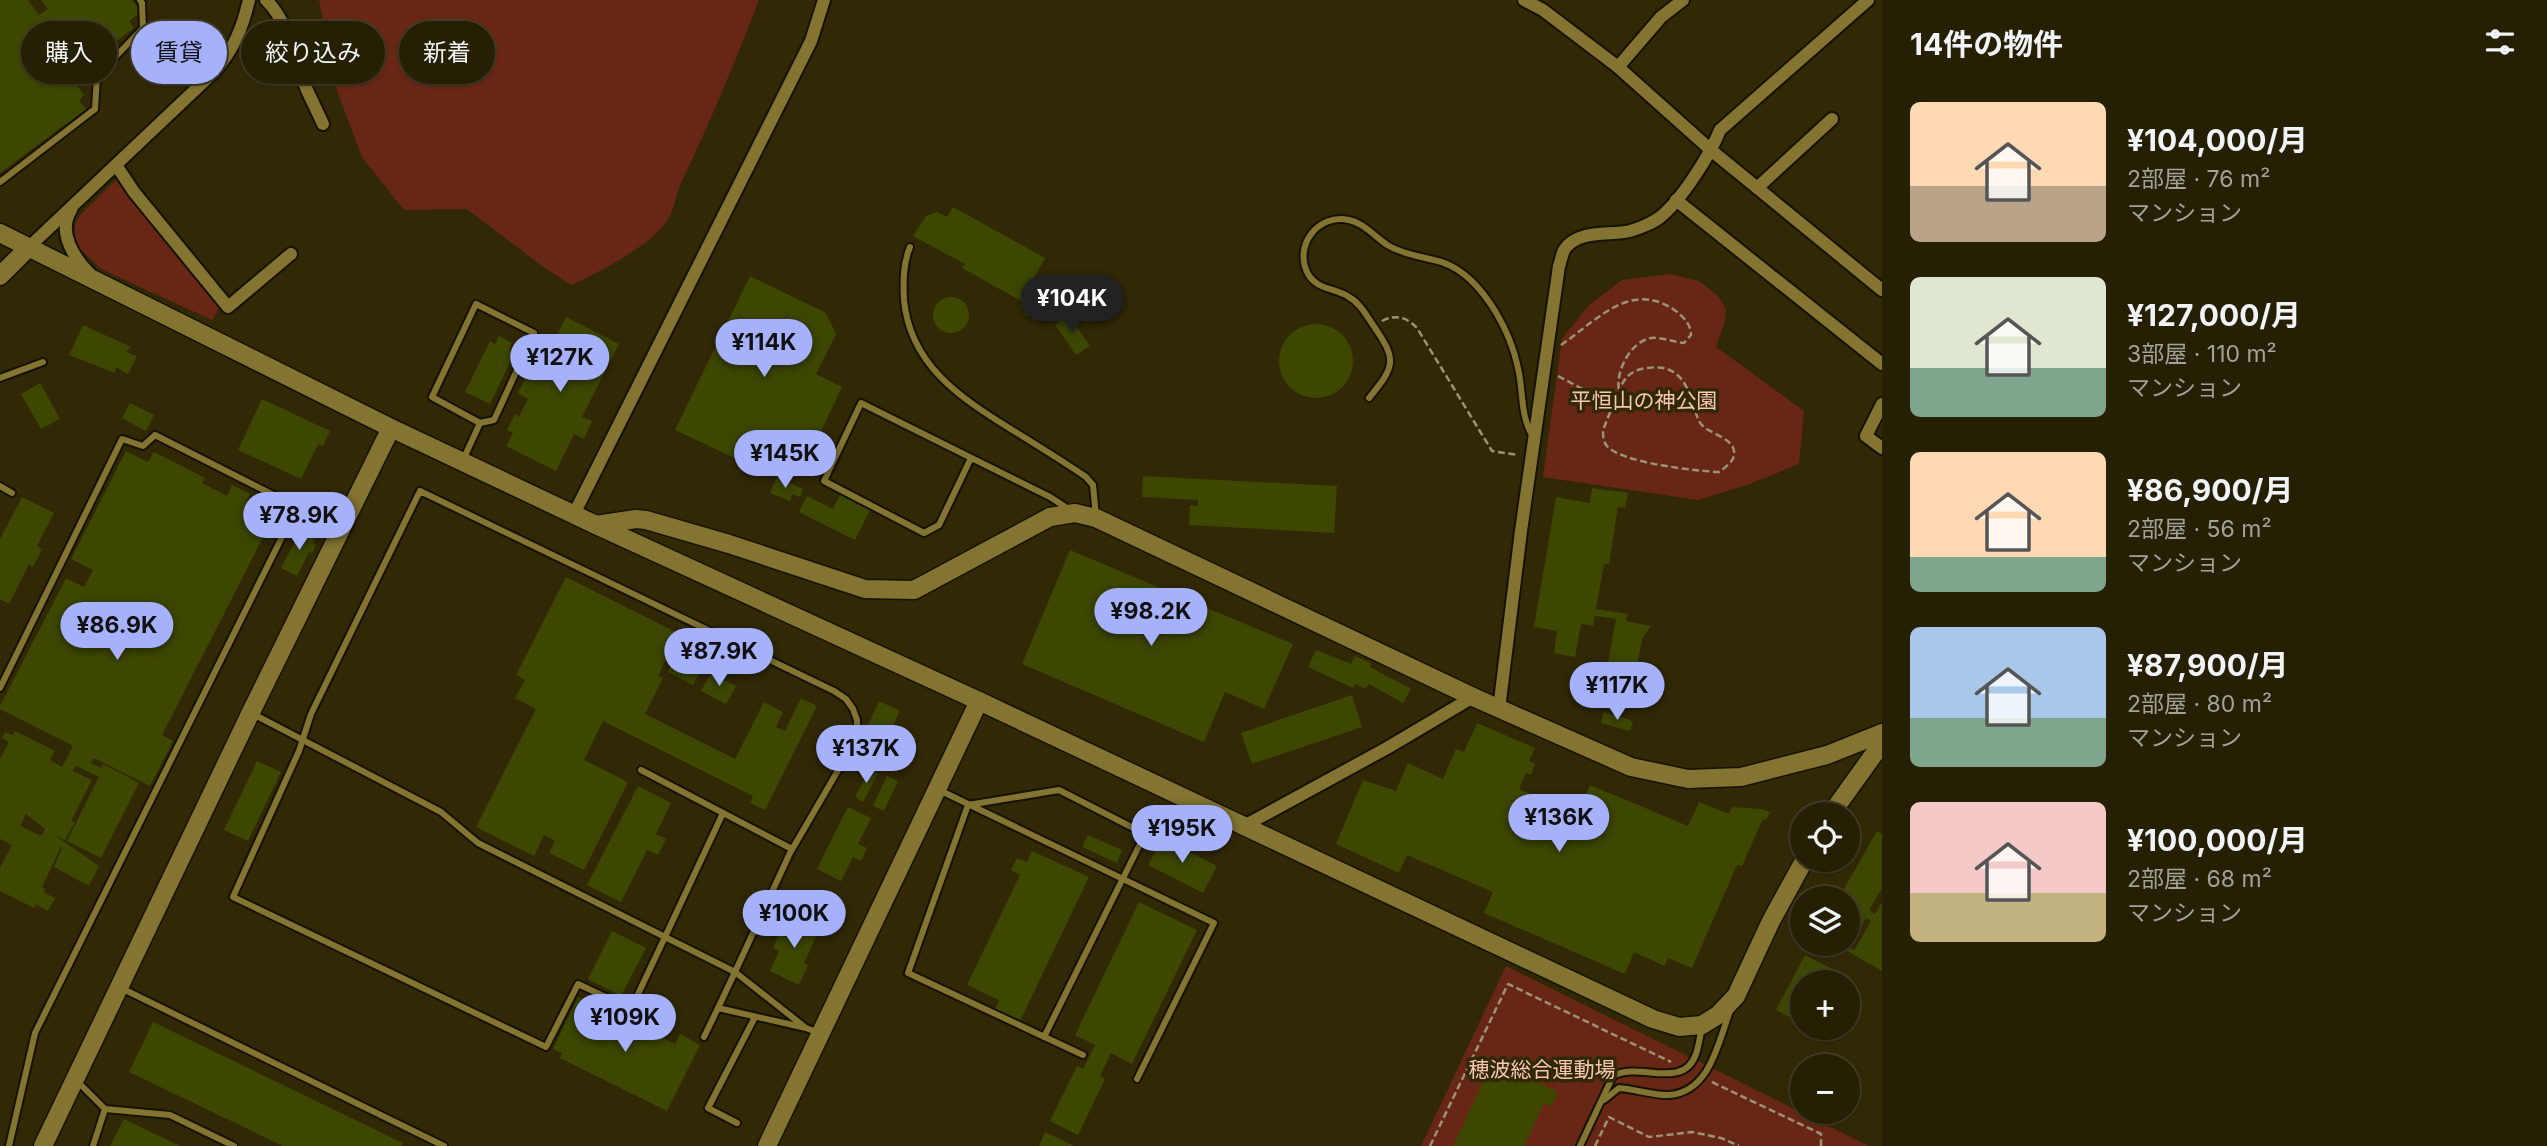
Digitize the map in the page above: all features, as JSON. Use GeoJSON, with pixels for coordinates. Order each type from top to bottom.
{"type":"FeatureCollection","features":[{"type":"Feature","properties":{"kind":"street"},"geometry":{"type":"LineString","coordinates":[[0,276],[214,72],[231,52],[242,30],[249,0]]}},
{"type":"Feature","properties":{"kind":"street"},"geometry":{"type":"LineString","coordinates":[[266,0],[274,8],[281,23],[323,124]]}},
{"type":"Feature","properties":{"kind":"street"},"geometry":{"type":"LineString","coordinates":[[574,514],[804,53],[824,0]]}},
{"type":"Feature","properties":{"kind":"street"},"geometry":{"type":"LineString","coordinates":[[1524,0],[1547,5],[1712,150],[1882,290]]}},
{"type":"Feature","properties":{"kind":"street"},"geometry":{"type":"LineString","coordinates":[[1618,66],[1661,17],[1683,0]]}},
{"type":"Feature","properties":{"kind":"street"},"geometry":{"type":"LineString","coordinates":[[1499,709],[1534,439],[1559,266],[1564,251],[1575,241],[1600,233],[1629,231],[1658,219],[1676,200],[1712,150],[1720,130],[1868,0]]}},
{"type":"Feature","properties":{"kind":"street"},"geometry":{"type":"LineString","coordinates":[[1757,188],[1832,120]]}},
{"type":"Feature","properties":{"kind":"street"},"geometry":{"type":"LineString","coordinates":[[116,165],[134,192],[228,307],[291,254]]}},
{"type":"Feature","properties":{"kind":"street"},"geometry":{"type":"LineString","coordinates":[[1676,200],[1882,364]]}},
{"type":"Feature","properties":{"kind":"street"},"geometry":{"type":"LineString","coordinates":[[75,204],[67,216],[68,241],[74,255],[95,280]]}},
{"type":"Feature","properties":{"kind":"street"},"geometry":{"type":"LineString","coordinates":[[0,233],[391,428],[1244,825],[1653,1019],[1679,1027],[1702,1025],[1718,1015],[1736,996],[1771,921],[1798,872]]}},
{"type":"Feature","properties":{"kind":"street"},"geometry":{"type":"LineString","coordinates":[[1882,404],[1866,436],[1882,448]]}},
{"type":"Feature","properties":{"kind":"street"},"geometry":{"type":"LineString","coordinates":[[43,1146],[251,712],[391,428]]}},
{"type":"Feature","properties":{"kind":"street"},"geometry":{"type":"LineString","coordinates":[[596,525],[646,520],[865,589],[914,590],[1049,517],[1075,513],[1096,518],[1473,697],[1631,767],[1688,779],[1741,777],[1827,755],[1882,733]]}},
{"type":"Feature","properties":{"kind":"street"},"geometry":{"type":"LineString","coordinates":[[1244,825],[1388,748],[1473,697]]}},
{"type":"Feature","properties":{"kind":"street"},"geometry":{"type":"LineString","coordinates":[[767,1146],[813,1031],[979,701]]}},
{"type":"Feature","properties":{"kind":"street"},"geometry":{"type":"LineString","coordinates":[[1839,802],[1882,743]]}},
{"type":"Feature","properties":{"kind":"lane"},"geometry":{"type":"LineString","coordinates":[[0,182],[95,109],[97,76],[143,28],[140,0]]}},
{"type":"Feature","properties":{"kind":"lane"},"geometry":{"type":"LineString","coordinates":[[1369,398],[1387,374],[1391,361],[1390,350],[1352,298],[1318,284],[1308,274],[1304,250],[1308,238],[1322,222],[1333,219],[1349,220],[1401,253],[1443,261],[1460,269],[1473,281],[1511,340],[1519,373],[1525,423],[1534,439]]}},
{"type":"Feature","properties":{"kind":"lane"},"geometry":{"type":"LineString","coordinates":[[910,247],[906,256],[903,281],[906,315],[920,352],[940,379],[966,401],[1086,477],[1093,485],[1096,518]]}},
{"type":"Feature","properties":{"kind":"lane"},"geometry":{"type":"LineString","coordinates":[[476,304],[534,333],[494,420],[480,423],[432,397],[476,304]]}},
{"type":"Feature","properties":{"kind":"lane"},"geometry":{"type":"LineString","coordinates":[[0,378],[43,362]]}},
{"type":"Feature","properties":{"kind":"lane"},"geometry":{"type":"LineString","coordinates":[[971,458],[939,525],[925,533],[824,481],[861,403],[1050,497],[1075,513]]}},
{"type":"Feature","properties":{"kind":"lane"},"geometry":{"type":"LineString","coordinates":[[462,461],[480,423]]}},
{"type":"Feature","properties":{"kind":"lane"},"geometry":{"type":"LineString","coordinates":[[0,688],[122,439],[143,446],[155,435],[342,528]]}},
{"type":"Feature","properties":{"kind":"lane"},"geometry":{"type":"LineString","coordinates":[[0,486],[12,493]]}},
{"type":"Feature","properties":{"kind":"lane"},"geometry":{"type":"LineString","coordinates":[[704,1037],[792,849],[840,767],[857,732],[853,709],[846,699],[834,691],[420,491],[311,714],[303,739],[233,897],[546,1047],[578,984],[631,1009],[723,813]]}},
{"type":"Feature","properties":{"kind":"lane"},"geometry":{"type":"LineString","coordinates":[[9,1146],[35,1033],[297,507]]}},
{"type":"Feature","properties":{"kind":"lane"},"geometry":{"type":"LineString","coordinates":[[251,712],[441,812],[478,843],[735,972],[813,1031]]}},
{"type":"Feature","properties":{"kind":"lane"},"geometry":{"type":"LineString","coordinates":[[641,770],[792,849]]}},
{"type":"Feature","properties":{"kind":"lane"},"geometry":{"type":"LineString","coordinates":[[937,789],[1214,923],[1138,1079]]}},
{"type":"Feature","properties":{"kind":"lane"},"geometry":{"type":"LineString","coordinates":[[968,805],[1059,790],[1145,834],[1044,1037]]}},
{"type":"Feature","properties":{"kind":"lane"},"geometry":{"type":"LineString","coordinates":[[968,805],[908,973],[1083,1055]]}},
{"type":"Feature","properties":{"kind":"lane"},"geometry":{"type":"LineString","coordinates":[[120,987],[444,1146]]}},
{"type":"Feature","properties":{"kind":"lane"},"geometry":{"type":"LineString","coordinates":[[1601,1102],[1619,1088],[1669,1095],[1690,1089],[1704,1078],[1736,996]]}},
{"type":"Feature","properties":{"kind":"lane"},"geometry":{"type":"LineString","coordinates":[[718,1008],[813,1031]]}},
{"type":"Feature","properties":{"kind":"lane"},"geometry":{"type":"LineString","coordinates":[[737,1123],[708,1108],[755,1017]]}},
{"type":"Feature","properties":{"kind":"lane"},"geometry":{"type":"LineString","coordinates":[[1580,1146],[1613,1076],[1622,1070],[1670,1074],[1686,1069],[1696,1056],[1702,1025]]}},
{"type":"Feature","properties":{"kind":"lane"},"geometry":{"type":"LineString","coordinates":[[75,1079],[105,1109],[170,1115],[234,1146]]}},
{"type":"Feature","properties":{"kind":"lane"},"geometry":{"type":"LineString","coordinates":[[93,1146],[105,1109]]}},
{"type":"Feature","properties":{"kind":"path"},"geometry":{"type":"LineString","coordinates":[[1546,355],[1596,317],[1625,302],[1647,300],[1667,305],[1681,315],[1691,328],[1691,335],[1684,343],[1650,338],[1639,343],[1622,366],[1619,390]]}},
{"type":"Feature","properties":{"kind":"path"},"geometry":{"type":"LineString","coordinates":[[1374,326],[1395,317],[1411,322],[1418,328],[1492,451],[1532,457]]}},
{"type":"Feature","properties":{"kind":"path"},"geometry":{"type":"LineString","coordinates":[[1663,367],[1672,371],[1683,379],[1701,425],[1734,448],[1731,461],[1720,472],[1653,463],[1607,446],[1603,430],[1619,390],[1630,373],[1637,369],[1663,367]]}},
{"type":"Feature","properties":{"kind":"path"},"geometry":{"type":"LineString","coordinates":[[1544,369],[1614,406]]}},
{"type":"Feature","properties":{"kind":"path"},"geometry":{"type":"LineString","coordinates":[[1430,1146],[1508,984],[1686,1069]]}},
{"type":"Feature","properties":{"kind":"path"},"geometry":{"type":"LineString","coordinates":[[1704,1078],[1821,1134],[1821,1146]]}},
{"type":"Feature","properties":{"kind":"path"},"geometry":{"type":"LineString","coordinates":[[1595,1146],[1609,1117],[1648,1136],[1692,1132],[1721,1138],[1739,1146]]}},
{"type":"Feature","properties":{"kind":"green space"},"geometry":{"type":"Polygon","coordinates":[[[319,0],[759,0],[668,219],[661,229],[638,248],[571,285],[467,209],[404,210],[362,157],[336,84],[385,84],[385,21],[323,21],[319,0]]]}},
{"type":"Feature","properties":{"kind":"green space"},"geometry":{"type":"Polygon","coordinates":[[[117,179],[220,306],[212,320],[101,269],[79,248],[75,225],[80,215],[117,179]]]}},
{"type":"Feature","properties":{"kind":"green space","name":"平恒山の神公園"},"geometry":{"type":"Polygon","coordinates":[[[1670,274],[1699,281],[1718,296],[1726,309],[1725,322],[1716,347],[1804,411],[1799,464],[1750,484],[1698,500],[1543,477],[1562,339],[1589,305],[1622,280],[1670,274]]]}},
{"type":"Feature","properties":{"kind":"green space","name":"穂波総合運動場"},"geometry":{"type":"Polygon","coordinates":[[[1506,966],[1790,1107],[1790,1124],[1825,1124],[1869,1146],[1421,1146],[1506,966]]]}},
{"type":"Feature","properties":{"kind":"building"},"geometry":{"type":"Polygon","coordinates":[[[0,0],[28,0],[39,15],[48,9],[41,0],[132,0],[141,12],[129,21],[131,30],[117,41],[117,21],[21,21],[21,84],[75,84],[84,95],[79,101],[86,109],[0,173],[0,0]]]}},
{"type":"Feature","properties":{"kind":"building"},"geometry":{"type":"Polygon","coordinates":[[[953,207],[1045,258],[1021,301],[962,268],[965,264],[913,236],[926,216],[937,212],[947,217],[953,207]]]}},
{"type":"Feature","properties":{"kind":"building"},"geometry":{"type":"Polygon","coordinates":[[[750,276],[826,313],[836,334],[816,374],[842,387],[815,444],[798,435],[794,444],[802,448],[797,458],[784,452],[778,464],[751,451],[745,463],[675,430],[750,276]]]}},
{"type":"Feature","properties":{"kind":"building"},"geometry":{"type":"Polygon","coordinates":[[[1049,294],[1053,307],[1026,316],[1022,303],[1049,294]]]}},
{"type":"Feature","properties":{"kind":"building"},"geometry":{"type":"Polygon","coordinates":[[[951,297],[964,302],[969,315],[964,328],[951,333],[938,328],[933,315],[938,302],[951,297]]]}},
{"type":"Feature","properties":{"kind":"building"},"geometry":{"type":"Polygon","coordinates":[[[1069,315],[1090,346],[1076,355],[1055,325],[1069,315]]]}},
{"type":"Feature","properties":{"kind":"building"},"geometry":{"type":"Polygon","coordinates":[[[566,317],[619,344],[582,417],[592,421],[584,439],[574,434],[556,471],[506,446],[513,433],[507,430],[515,414],[519,417],[528,399],[518,393],[539,351],[547,354],[566,317]]]}},
{"type":"Feature","properties":{"kind":"building"},"geometry":{"type":"Polygon","coordinates":[[[1316,324],[1337,330],[1347,340],[1353,361],[1347,382],[1337,392],[1316,398],[1295,392],[1285,382],[1279,361],[1285,340],[1295,330],[1316,324]]]}},
{"type":"Feature","properties":{"kind":"building"},"geometry":{"type":"Polygon","coordinates":[[[83,325],[131,347],[126,352],[137,356],[128,374],[116,367],[115,373],[69,355],[83,325]]]}},
{"type":"Feature","properties":{"kind":"building"},"geometry":{"type":"Polygon","coordinates":[[[499,336],[512,343],[509,349],[515,352],[490,404],[465,392],[490,341],[495,344],[499,336]]]}},
{"type":"Feature","properties":{"kind":"building"},"geometry":{"type":"Polygon","coordinates":[[[40,383],[60,419],[41,429],[21,394],[40,383]]]}},
{"type":"Feature","properties":{"kind":"building"},"geometry":{"type":"Polygon","coordinates":[[[262,399],[330,431],[323,446],[318,444],[301,479],[238,450],[262,399]]]}},
{"type":"Feature","properties":{"kind":"building"},"geometry":{"type":"Polygon","coordinates":[[[130,403],[154,415],[146,431],[122,418],[130,403]]]}},
{"type":"Feature","properties":{"kind":"building"},"geometry":{"type":"Polygon","coordinates":[[[126,451],[148,462],[154,452],[205,478],[202,483],[227,496],[232,485],[250,494],[246,502],[274,516],[162,735],[173,741],[150,786],[94,758],[91,763],[101,768],[103,764],[139,783],[101,858],[67,841],[99,777],[76,766],[73,771],[92,780],[71,821],[75,822],[65,840],[53,834],[99,866],[89,886],[54,867],[61,847],[42,887],[45,889],[43,892],[55,898],[48,911],[36,904],[34,908],[0,891],[0,868],[12,845],[0,839],[0,759],[9,742],[2,738],[5,732],[13,735],[15,731],[55,751],[50,760],[62,767],[73,746],[0,709],[0,706],[66,578],[84,587],[93,570],[71,559],[126,451]],[[26,814],[20,826],[41,836],[45,829],[26,814]]]}},
{"type":"Feature","properties":{"kind":"building"},"geometry":{"type":"Polygon","coordinates":[[[1143,476],[1337,486],[1334,533],[1189,525],[1190,505],[1198,506],[1198,500],[1142,497],[1143,476]]]}},
{"type":"Feature","properties":{"kind":"building"},"geometry":{"type":"Polygon","coordinates":[[[777,477],[803,489],[800,497],[792,494],[790,501],[770,493],[777,477]]]}},
{"type":"Feature","properties":{"kind":"building"},"geometry":{"type":"Polygon","coordinates":[[[1592,488],[1628,493],[1625,508],[1618,507],[1609,564],[1604,564],[1596,609],[1628,614],[1626,621],[1651,626],[1642,639],[1635,679],[1606,674],[1616,619],[1595,616],[1593,626],[1581,624],[1575,657],[1554,653],[1557,631],[1534,627],[1556,497],[1590,503],[1592,488]]]}},
{"type":"Feature","properties":{"kind":"building"},"geometry":{"type":"Polygon","coordinates":[[[841,493],[871,508],[855,540],[799,512],[807,496],[833,509],[841,493]]]}},
{"type":"Feature","properties":{"kind":"building"},"geometry":{"type":"Polygon","coordinates":[[[22,497],[54,513],[37,546],[42,549],[33,567],[29,564],[9,604],[0,599],[0,539],[22,497]]]}},
{"type":"Feature","properties":{"kind":"building"},"geometry":{"type":"Polygon","coordinates":[[[302,528],[316,536],[313,543],[316,545],[312,553],[309,552],[297,576],[281,568],[302,528]]]}},
{"type":"Feature","properties":{"kind":"building"},"geometry":{"type":"Polygon","coordinates":[[[1070,550],[1293,644],[1264,709],[1225,692],[1204,742],[1022,664],[1070,550]]]}},
{"type":"Feature","properties":{"kind":"building"},"geometry":{"type":"Polygon","coordinates":[[[566,577],[703,646],[696,659],[672,647],[658,676],[663,678],[645,714],[735,759],[764,702],[783,712],[776,727],[785,731],[801,698],[817,706],[765,810],[750,803],[753,796],[603,721],[584,760],[628,782],[584,870],[549,853],[555,841],[544,835],[534,856],[476,827],[536,709],[515,698],[525,680],[516,675],[566,577]]]}},
{"type":"Feature","properties":{"kind":"building"},"geometry":{"type":"Polygon","coordinates":[[[1316,650],[1351,664],[1355,656],[1411,689],[1403,703],[1369,684],[1366,689],[1355,684],[1353,688],[1308,667],[1316,650]]]}},
{"type":"Feature","properties":{"kind":"building"},"geometry":{"type":"Polygon","coordinates":[[[677,655],[702,668],[693,685],[668,672],[677,655]]]}},
{"type":"Feature","properties":{"kind":"building"},"geometry":{"type":"Polygon","coordinates":[[[711,673],[736,686],[726,704],[701,691],[711,673]]]}},
{"type":"Feature","properties":{"kind":"building"},"geometry":{"type":"Polygon","coordinates":[[[1352,695],[1362,727],[1252,764],[1241,733],[1352,695]]]}},
{"type":"Feature","properties":{"kind":"building"},"geometry":{"type":"Polygon","coordinates":[[[879,701],[900,711],[882,748],[862,738],[879,701]]]}},
{"type":"Feature","properties":{"kind":"building"},"geometry":{"type":"Polygon","coordinates":[[[1604,712],[1633,721],[1630,731],[1601,723],[1604,712]]]}},
{"type":"Feature","properties":{"kind":"building"},"geometry":{"type":"Polygon","coordinates":[[[1477,723],[1535,748],[1529,761],[1535,764],[1531,775],[1526,773],[1519,789],[1578,814],[1590,785],[1688,826],[1699,802],[1729,814],[1732,807],[1770,812],[1766,820],[1763,819],[1742,866],[1737,865],[1692,968],[1668,958],[1665,966],[1634,952],[1625,974],[1484,913],[1493,892],[1407,855],[1399,873],[1336,844],[1363,780],[1396,791],[1408,763],[1443,779],[1456,749],[1464,752],[1477,723]]]}},
{"type":"Feature","properties":{"kind":"building"},"geometry":{"type":"Polygon","coordinates":[[[903,732],[916,738],[905,760],[893,754],[903,732]]]}},
{"type":"Feature","properties":{"kind":"building"},"geometry":{"type":"Polygon","coordinates":[[[257,761],[281,772],[248,841],[224,830],[257,761]]]}},
{"type":"Feature","properties":{"kind":"building"},"geometry":{"type":"Polygon","coordinates":[[[870,769],[878,773],[863,802],[855,797],[870,769]]]}},
{"type":"Feature","properties":{"kind":"building"},"geometry":{"type":"Polygon","coordinates":[[[887,776],[898,781],[884,811],[873,806],[887,776]]]}},
{"type":"Feature","properties":{"kind":"building"},"geometry":{"type":"Polygon","coordinates":[[[638,786],[671,803],[656,834],[666,839],[658,855],[647,850],[621,902],[587,885],[638,786]]]}},
{"type":"Feature","properties":{"kind":"building"},"geometry":{"type":"Polygon","coordinates":[[[848,807],[871,818],[858,844],[867,848],[861,861],[853,857],[841,881],[817,869],[848,807]]]}},
{"type":"Feature","properties":{"kind":"building"},"geometry":{"type":"Polygon","coordinates":[[[1877,831],[1882,834],[1882,888],[1869,910],[1875,914],[1882,902],[1882,971],[1856,956],[1860,956],[1860,940],[1871,921],[1866,918],[1860,928],[1860,886],[1846,886],[1854,872],[1860,872],[1860,861],[1877,831]]]}},
{"type":"Feature","properties":{"kind":"building"},"geometry":{"type":"Polygon","coordinates":[[[1088,835],[1122,850],[1117,863],[1082,847],[1088,835]]]}},
{"type":"Feature","properties":{"kind":"building"},"geometry":{"type":"Polygon","coordinates":[[[1162,838],[1217,866],[1203,893],[1148,865],[1162,838]]]}},
{"type":"Feature","properties":{"kind":"building"},"geometry":{"type":"Polygon","coordinates":[[[1032,851],[1089,877],[1020,1021],[995,1009],[999,1000],[967,985],[1020,875],[1011,870],[1017,858],[1027,862],[1032,851]]]}},
{"type":"Feature","properties":{"kind":"building"},"geometry":{"type":"Polygon","coordinates":[[[1139,902],[1197,930],[1132,1064],[1111,1053],[1100,1076],[1105,1079],[1078,1135],[1050,1121],[1077,1066],[1083,1069],[1095,1045],[1075,1035],[1139,902]]]}},
{"type":"Feature","properties":{"kind":"building"},"geometry":{"type":"Polygon","coordinates":[[[795,916],[820,928],[804,963],[808,965],[799,985],[770,971],[779,951],[773,948],[779,934],[785,937],[795,916]]]}},
{"type":"Feature","properties":{"kind":"building"},"geometry":{"type":"Polygon","coordinates":[[[612,931],[646,948],[621,996],[588,979],[612,931]]]}},
{"type":"Feature","properties":{"kind":"building"},"geometry":{"type":"Polygon","coordinates":[[[1807,956],[1834,970],[1797,970],[1807,956]]]}},
{"type":"Feature","properties":{"kind":"building"},"geometry":{"type":"Polygon","coordinates":[[[1790,983],[1790,1018],[1776,1010],[1790,983]]]}},
{"type":"Feature","properties":{"kind":"building"},"geometry":{"type":"Polygon","coordinates":[[[578,997],[675,1044],[680,1034],[700,1045],[667,1111],[560,1058],[562,1053],[553,1049],[578,997]]]}},
{"type":"Feature","properties":{"kind":"building"},"geometry":{"type":"Polygon","coordinates":[[[153,1022],[403,1143],[401,1146],[283,1146],[129,1072],[153,1022]]]}},
{"type":"Feature","properties":{"kind":"building"},"geometry":{"type":"Polygon","coordinates":[[[1493,1061],[1558,1092],[1551,1107],[1544,1103],[1524,1146],[1453,1146],[1493,1061]]]}},
{"type":"Feature","properties":{"kind":"building"},"geometry":{"type":"Polygon","coordinates":[[[124,1119],[180,1146],[110,1146],[124,1119]]]}},
{"type":"Feature","properties":{"kind":"building"},"geometry":{"type":"Polygon","coordinates":[[[1045,1132],[1074,1146],[1039,1146],[1045,1132]]]}}]}
